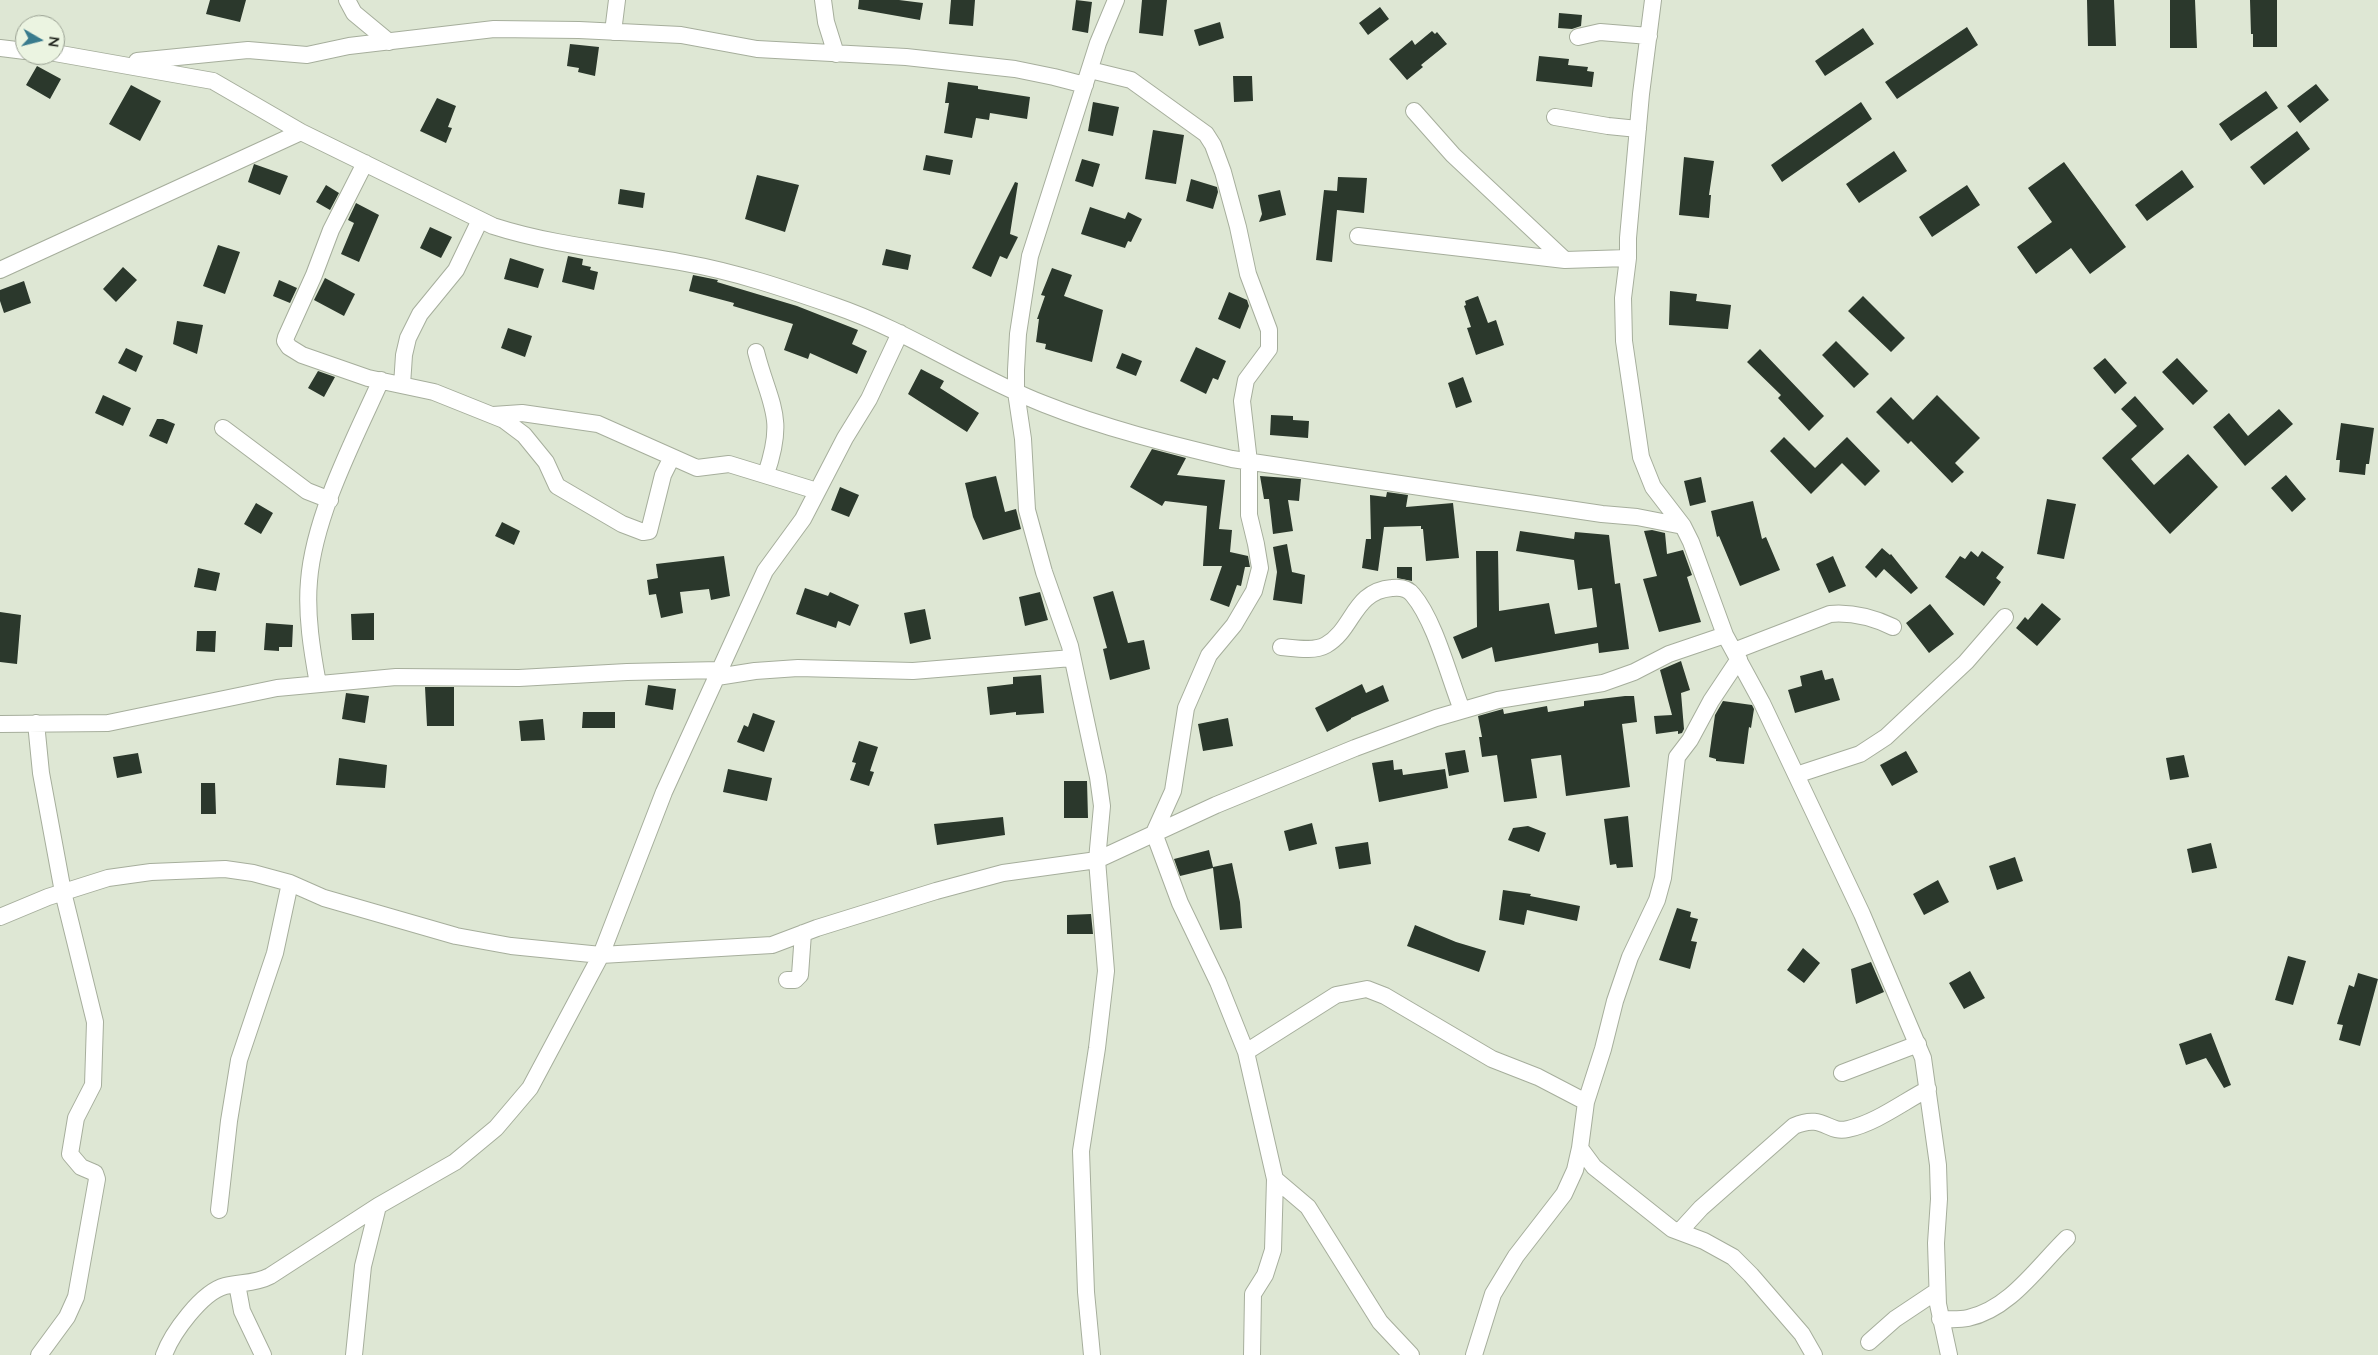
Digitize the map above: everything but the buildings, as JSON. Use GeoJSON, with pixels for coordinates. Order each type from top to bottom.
{"type":"FeatureCollection","features":[{"type":"Feature","properties":{"kind":"street"},"geometry":{"type":"LineString","coordinates":[[347,0],[354,13],[390,42]]}},
{"type":"Feature","properties":{"kind":"street"},"geometry":{"type":"LineString","coordinates":[[613,32],[616,0]]}},
{"type":"Feature","properties":{"kind":"street"},"geometry":{"type":"LineString","coordinates":[[823,0],[826,22],[836,54]]}},
{"type":"Feature","properties":{"kind":"street"},"geometry":{"type":"LineString","coordinates":[[1092,1355],[1086,1292],[1081,1151],[1097,1048],[1106,971],[1097,860],[1102,806],[1072,658],[1044,572],[1027,510],[1023,439],[1016,392],[1018,334],[1030,256],[1087,78],[1116,0]]}},
{"type":"Feature","properties":{"kind":"street"},"geometry":{"type":"LineString","coordinates":[[1653,0],[1638,129],[1623,298],[1624,341],[1641,457],[1652,487],[1683,526],[1692,542],[1725,635],[1762,703],[1862,914],[1923,1058],[1938,1165],[1937,1291],[1940,1319],[1948,1355]]}},
{"type":"Feature","properties":{"kind":"street"},"geometry":{"type":"LineString","coordinates":[[119,63],[248,50],[307,55],[350,46],[494,29],[681,35],[757,49],[906,57],[1014,69],[1054,76],[1130,80],[1206,134],[1213,145],[1238,227],[1248,274],[1269,330],[1269,349],[1246,380],[1242,392],[1249,462],[1248,515],[1260,568],[1254,591],[1234,625],[1210,655],[1186,708],[1173,791],[1154,834],[1180,903],[1218,982],[1246,1052],[1275,1179],[1274,1250],[1265,1275],[1253,1294],[1252,1355]]}},
{"type":"Feature","properties":{"kind":"street"},"geometry":{"type":"LineString","coordinates":[[1578,37],[1600,32],[1649,36]]}},
{"type":"Feature","properties":{"kind":"street"},"geometry":{"type":"LineString","coordinates":[[0,48],[15,50]]}},
{"type":"Feature","properties":{"kind":"street"},"geometry":{"type":"LineString","coordinates":[[65,55],[213,81],[301,132],[480,220],[519,234],[568,245],[686,263],[753,279],[837,307],[900,333],[921,346],[1044,404],[1177,446],[1249,462],[1602,514],[1637,517],[1683,526]]}},
{"type":"Feature","properties":{"kind":"street"},"geometry":{"type":"LineString","coordinates":[[1414,111],[1453,155],[1565,260]]}},
{"type":"Feature","properties":{"kind":"street"},"geometry":{"type":"LineString","coordinates":[[1555,117],[1638,129]]}},
{"type":"Feature","properties":{"kind":"street"},"geometry":{"type":"LineString","coordinates":[[0,270],[46,247],[301,132]]}},
{"type":"Feature","properties":{"kind":"street"},"geometry":{"type":"LineString","coordinates":[[365,163],[331,230],[318,266],[285,341],[289,347],[302,354],[381,380],[434,392],[504,420],[524,434],[546,462],[557,486],[622,524],[643,532],[649,531],[664,474],[672,457]]}},
{"type":"Feature","properties":{"kind":"street"},"geometry":{"type":"LineString","coordinates":[[402,385],[404,355],[408,338],[420,314],[456,270],[480,220]]}},
{"type":"Feature","properties":{"kind":"street"},"geometry":{"type":"LineString","coordinates":[[1358,236],[1565,260],[1628,258]]}},
{"type":"Feature","properties":{"kind":"street"},"geometry":{"type":"LineString","coordinates":[[164,1355],[172,1338],[204,1297],[212,1291],[262,1280],[270,1276],[378,1206],[455,1162],[496,1128],[530,1088],[601,955],[664,792],[765,571],[803,519],[868,399],[900,333]]}},
{"type":"Feature","properties":{"kind":"street"},"geometry":{"type":"LineString","coordinates":[[756,352],[773,403],[776,421],[774,451],[766,474]]}},
{"type":"Feature","properties":{"kind":"street"},"geometry":{"type":"LineString","coordinates":[[318,684],[310,644],[309,582],[315,546],[330,500],[381,380]]}},
{"type":"Feature","properties":{"kind":"street"},"geometry":{"type":"LineString","coordinates":[[490,415],[522,413],[572,422],[585,421],[598,424],[696,468],[729,464],[817,491]]}},
{"type":"Feature","properties":{"kind":"street"},"geometry":{"type":"LineString","coordinates":[[223,428],[307,491],[330,500]]}},
{"type":"Feature","properties":{"kind":"street"},"geometry":{"type":"LineString","coordinates":[[1281,647],[1304,649],[1325,646],[1338,634],[1371,592],[1382,589],[1405,588],[1412,594],[1428,622],[1462,710]]}},
{"type":"Feature","properties":{"kind":"street"},"geometry":{"type":"LineString","coordinates":[[1474,1355],[1493,1294],[1516,1256],[1564,1194],[1575,1170],[1586,1102],[1630,957],[1657,900],[1663,878],[1677,757],[1690,740],[1736,655],[1830,614],[1847,612],[1893,627]]}},
{"type":"Feature","properties":{"kind":"street"},"geometry":{"type":"LineString","coordinates":[[1796,775],[1860,754],[1886,737],[1966,662],[2005,617]]}},
{"type":"Feature","properties":{"kind":"street"},"geometry":{"type":"LineString","coordinates":[[0,917],[63,892],[108,878],[197,868],[225,869],[253,873],[290,883],[324,898],[456,936],[511,946],[601,955],[772,945],[803,933],[936,891],[1003,873],[1097,860],[1216,805],[1355,748],[1462,710],[1498,700],[1603,683],[1634,672],[1669,654],[1725,635]]}},
{"type":"Feature","properties":{"kind":"street"},"geometry":{"type":"LineString","coordinates":[[0,724],[108,723],[278,688],[396,677],[519,678],[627,672],[718,674],[798,668],[913,671],[1072,658]]}},
{"type":"Feature","properties":{"kind":"street"},"geometry":{"type":"LineString","coordinates":[[36,723],[41,773],[63,892],[95,1022],[93,1085],[76,1118],[70,1154],[81,1167],[95,1173],[97,1179],[76,1297],[67,1317],[45,1353]]}},
{"type":"Feature","properties":{"kind":"street"},"geometry":{"type":"LineString","coordinates":[[219,1210],[229,1122],[239,1060],[275,953],[290,883]]}},
{"type":"Feature","properties":{"kind":"street"},"geometry":{"type":"LineString","coordinates":[[787,980],[795,980],[800,976],[803,933]]}},
{"type":"Feature","properties":{"kind":"street"},"geometry":{"type":"LineString","coordinates":[[1246,1052],[1336,995],[1367,989],[1385,996],[1492,1059],[1538,1077],[1586,1102]]}},
{"type":"Feature","properties":{"kind":"street"},"geometry":{"type":"LineString","coordinates":[[1842,1073],[1918,1044]]}},
{"type":"Feature","properties":{"kind":"street"},"geometry":{"type":"LineString","coordinates":[[1680,1231],[1701,1208],[1794,1126],[1806,1120],[1818,1121],[1831,1128],[1846,1130],[1860,1125],[1928,1089]]}},
{"type":"Feature","properties":{"kind":"street"},"geometry":{"type":"LineString","coordinates":[[1580,1148],[1601,1173],[1672,1229],[1704,1241],[1733,1257],[1802,1334],[1814,1355]]}},
{"type":"Feature","properties":{"kind":"street"},"geometry":{"type":"LineString","coordinates":[[1275,1179],[1308,1207],[1380,1322],[1411,1355]]}},
{"type":"Feature","properties":{"kind":"street"},"geometry":{"type":"LineString","coordinates":[[354,1355],[363,1266],[378,1206]]}},
{"type":"Feature","properties":{"kind":"street"},"geometry":{"type":"LineString","coordinates":[[1940,1319],[1966,1318],[1986,1312],[2006,1299],[2067,1238]]}},
{"type":"Feature","properties":{"kind":"street"},"geometry":{"type":"LineString","coordinates":[[237,1284],[242,1311],[263,1355]]}},
{"type":"Feature","properties":{"kind":"street"},"geometry":{"type":"LineString","coordinates":[[1869,1342],[1895,1319],[1937,1291]]}}]}
